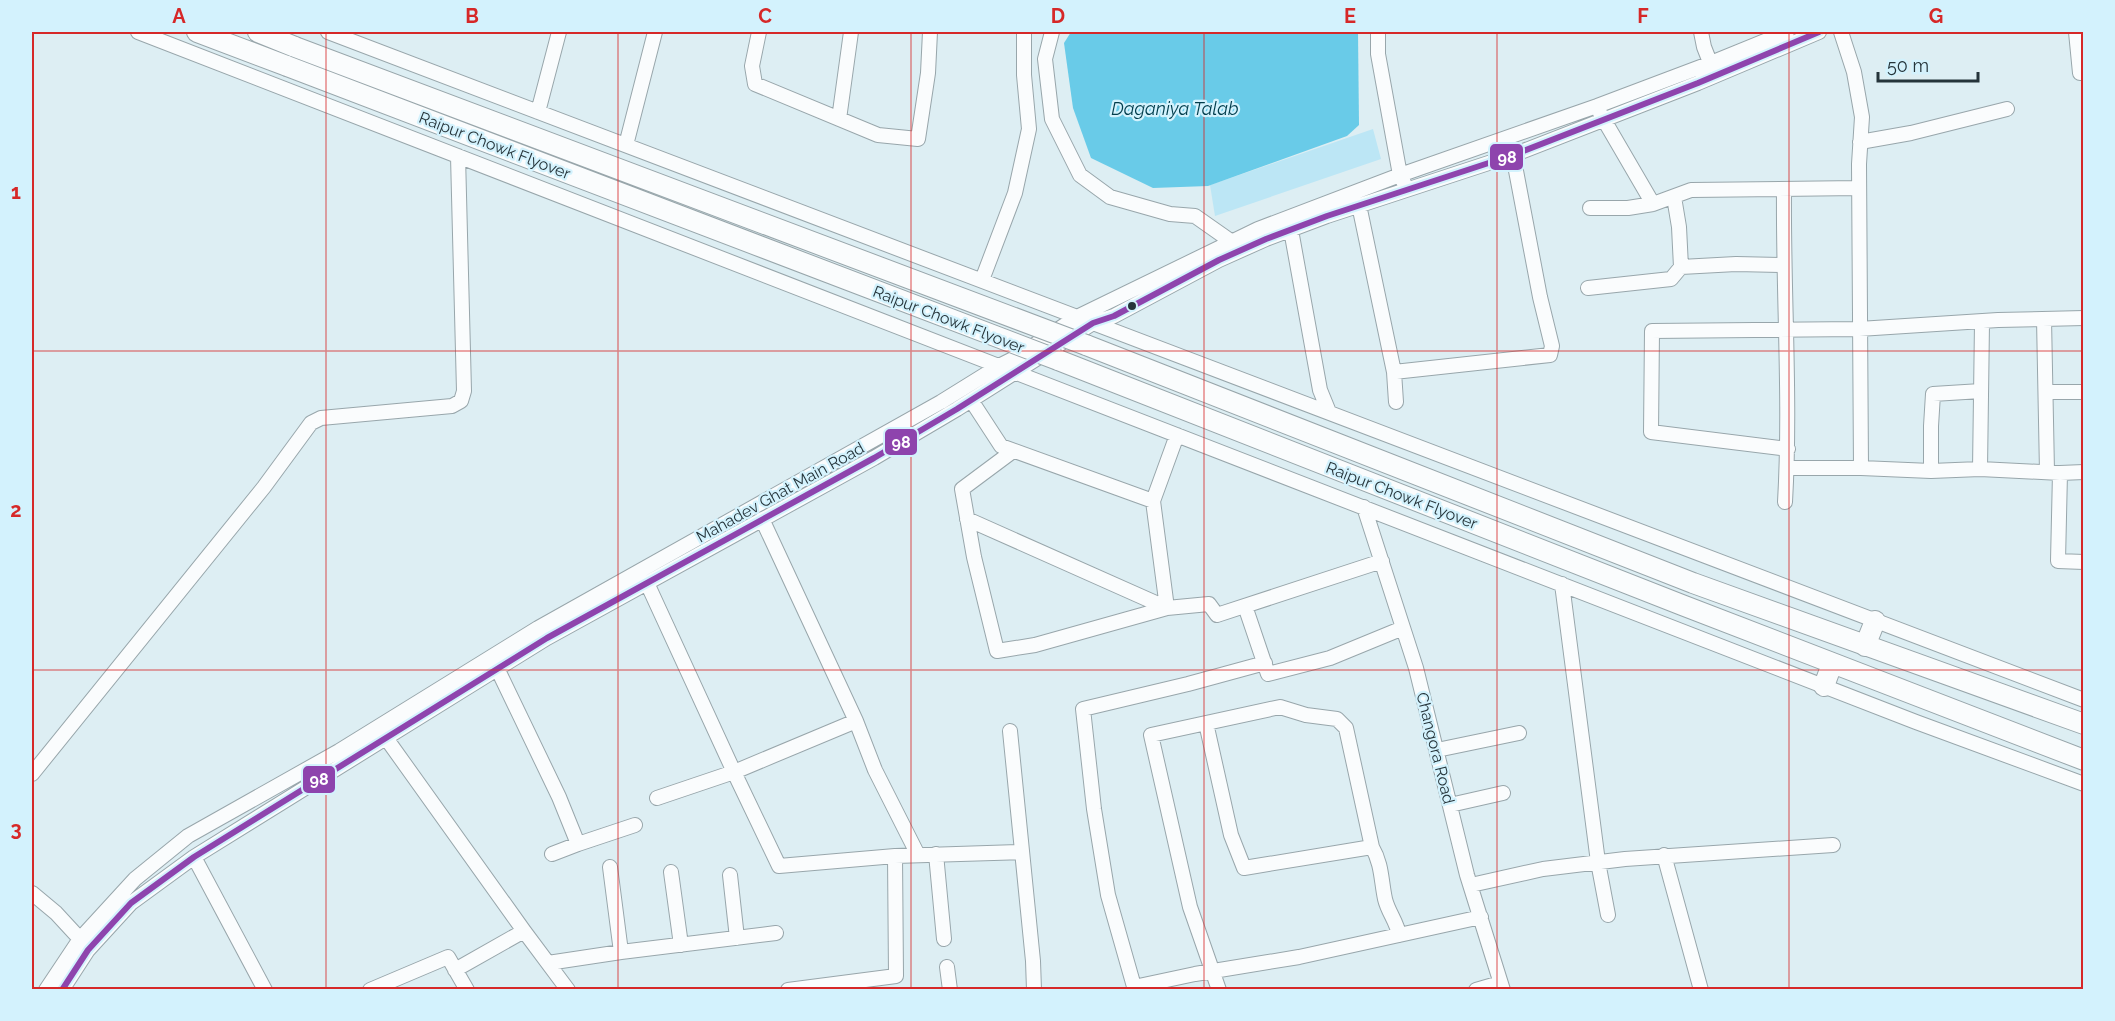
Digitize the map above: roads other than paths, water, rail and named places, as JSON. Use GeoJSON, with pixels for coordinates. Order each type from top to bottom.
{"type":"FeatureCollection","features":[{"type":"Feature","properties":{"kind":"highway","name":"Raipur Chowk Flyover"},"geometry":{"type":"LineString","coordinates":[[197,32],[1058,360],[1832,664],[2084,760]]}},
{"type":"Feature","properties":{"kind":"highway","name":"Raipur Chowk Flyover"},"geometry":{"type":"LineString","coordinates":[[258,32],[1086,345],[1693,583],[2084,724]]}},
{"type":"Feature","properties":{"kind":"highway"},"geometry":{"type":"LineString","coordinates":[[1865,646],[1875,621]]}},
{"type":"Feature","properties":{"kind":"highway"},"geometry":{"type":"LineString","coordinates":[[1824,686],[1832,664]]}},
{"type":"Feature","properties":{"kind":"street"},"geometry":{"type":"LineString","coordinates":[[138,32],[1916,722],[2084,784]]}},
{"type":"Feature","properties":{"kind":"street"},"geometry":{"type":"LineString","coordinates":[[327,32],[2084,700]]}},
{"type":"Feature","properties":{"kind":"street"},"geometry":{"type":"LineString","coordinates":[[538,111],[559,32]]}},
{"type":"Feature","properties":{"kind":"street"},"geometry":{"type":"LineString","coordinates":[[626,145],[655,32]]}},
{"type":"Feature","properties":{"kind":"street"},"geometry":{"type":"LineString","coordinates":[[759,32],[752,66],[755,84],[878,135],[918,139],[928,73],[930,32]]}},
{"type":"Feature","properties":{"kind":"street"},"geometry":{"type":"LineString","coordinates":[[839,119],[851,32]]}},
{"type":"Feature","properties":{"kind":"street"},"geometry":{"type":"LineString","coordinates":[[982,280],[1015,193],[1029,129],[1024,75],[1024,32]]}},
{"type":"Feature","properties":{"kind":"street"},"geometry":{"type":"LineString","coordinates":[[1052,32],[1045,59],[1052,119],[1080,175],[1110,197],[1170,214],[1196,216],[1232,242]]}},
{"type":"Feature","properties":{"kind":"street"},"geometry":{"type":"LineString","coordinates":[[1378,32],[1378,54],[1400,175],[1407,190]]}},
{"type":"Feature","properties":{"kind":"street"},"geometry":{"type":"LineString","coordinates":[[1701,32],[1713,69]]}},
{"type":"Feature","properties":{"kind":"street","name":"Mahadev Ghat Main Road"},"geometry":{"type":"LineString","coordinates":[[46,990],[80,939],[135,879],[189,836],[339,751],[538,628],[941,402],[1077,317],[1258,229],[1400,175],[1597,106],[1713,69],[1783,32]]}},
{"type":"Feature","properties":{"kind":"street"},"geometry":{"type":"LineString","coordinates":[[62,990],[88,950],[131,903],[194,857],[547,638],[874,458],[1093,323],[1114,316],[1219,260],[1291,230],[1513,155],[1602,120],[1713,69],[1819,32]]}},
{"type":"Feature","properties":{"kind":"street"},"geometry":{"type":"LineString","coordinates":[[1841,32],[1854,72],[1862,117],[1859,188],[1861,468]]}},
{"type":"Feature","properties":{"kind":"street"},"geometry":{"type":"LineString","coordinates":[[2076,32],[2080,73],[2084,73]]}},
{"type":"Feature","properties":{"kind":"street"},"geometry":{"type":"LineString","coordinates":[[1597,106],[1602,120],[1653,204]]}},
{"type":"Feature","properties":{"kind":"street"},"geometry":{"type":"LineString","coordinates":[[1860,142],[1911,133],[2007,109]]}},
{"type":"Feature","properties":{"kind":"street"},"geometry":{"type":"LineString","coordinates":[[1394,372],[1550,355],[1552,346],[1540,297],[1513,155]]}},
{"type":"Feature","properties":{"kind":"street"},"geometry":{"type":"LineString","coordinates":[[32,774],[257,496],[311,423],[321,418],[452,406],[461,401],[464,391],[458,156]]}},
{"type":"Feature","properties":{"kind":"street"},"geometry":{"type":"LineString","coordinates":[[1590,208],[1628,208],[1653,204],[1691,190],[1859,188]]}},
{"type":"Feature","properties":{"kind":"street"},"geometry":{"type":"LineString","coordinates":[[1784,189],[1783,265],[1788,449],[1785,502]]}},
{"type":"Feature","properties":{"kind":"street"},"geometry":{"type":"LineString","coordinates":[[1588,288],[1671,279],[1681,267],[1679,227],[1674,197]]}},
{"type":"Feature","properties":{"kind":"street"},"geometry":{"type":"LineString","coordinates":[[1359,206],[1394,372],[1396,402]]}},
{"type":"Feature","properties":{"kind":"street"},"geometry":{"type":"LineString","coordinates":[[1291,230],[1320,390],[1329,412]]}},
{"type":"Feature","properties":{"kind":"street"},"geometry":{"type":"LineString","coordinates":[[1681,267],[1736,264],[1783,265]]}},
{"type":"Feature","properties":{"kind":"street"},"geometry":{"type":"LineString","coordinates":[[1788,449],[1651,432],[1652,331],[1859,329],[2084,318]]}},
{"type":"Feature","properties":{"kind":"street"},"geometry":{"type":"LineString","coordinates":[[2044,319],[2046,392],[2054,473],[2058,561],[2084,562]]}},
{"type":"Feature","properties":{"kind":"street"},"geometry":{"type":"LineString","coordinates":[[1980,469],[1982,323]]}},
{"type":"Feature","properties":{"kind":"street"},"geometry":{"type":"LineString","coordinates":[[1931,471],[1934,394],[1981,392]]}},
{"type":"Feature","properties":{"kind":"street"},"geometry":{"type":"LineString","coordinates":[[2046,392],[2084,392]]}},
{"type":"Feature","properties":{"kind":"street"},"geometry":{"type":"LineString","coordinates":[[971,400],[1001,447],[1153,501]]}},
{"type":"Feature","properties":{"kind":"street"},"geometry":{"type":"LineString","coordinates":[[1167,608],[1153,501],[1177,435]]}},
{"type":"Feature","properties":{"kind":"street"},"geometry":{"type":"LineString","coordinates":[[1012,451],[962,489],[974,557],[997,651],[1044,643],[1167,608],[1209,604],[1217,615],[1382,561]]}},
{"type":"Feature","properties":{"kind":"street"},"geometry":{"type":"LineString","coordinates":[[1787,468],[2084,472]]}},
{"type":"Feature","properties":{"kind":"street","name":"Changora Road"},"geometry":{"type":"LineString","coordinates":[[1364,507],[1416,668],[1471,885],[1502,986]]}},
{"type":"Feature","properties":{"kind":"street"},"geometry":{"type":"LineString","coordinates":[[762,519],[856,721],[875,770],[918,855]]}},
{"type":"Feature","properties":{"kind":"street"},"geometry":{"type":"LineString","coordinates":[[967,519],[1167,608]]}},
{"type":"Feature","properties":{"kind":"street"},"geometry":{"type":"LineString","coordinates":[[647,583],[779,866],[895,856],[1022,852]]}},
{"type":"Feature","properties":{"kind":"street"},"geometry":{"type":"LineString","coordinates":[[1562,584],[1598,862],[1608,915]]}},
{"type":"Feature","properties":{"kind":"street"},"geometry":{"type":"LineString","coordinates":[[1245,606],[1268,674],[1330,658],[1403,628]]}},
{"type":"Feature","properties":{"kind":"street"},"geometry":{"type":"LineString","coordinates":[[1265,663],[1083,709],[1094,809],[1108,895],[1135,988],[1214,971],[1299,957],[1481,917]]}},
{"type":"Feature","properties":{"kind":"street"},"geometry":{"type":"LineString","coordinates":[[497,669],[559,797],[578,844]]}},
{"type":"Feature","properties":{"kind":"street"},"geometry":{"type":"LineString","coordinates":[[1219,990],[1190,907],[1151,735],[1280,707],[1306,715],[1337,719],[1346,728],[1372,847],[1379,859],[1386,901],[1399,935]]}},
{"type":"Feature","properties":{"kind":"street"},"geometry":{"type":"LineString","coordinates":[[657,798],[734,772],[856,721]]}},
{"type":"Feature","properties":{"kind":"street"},"geometry":{"type":"LineString","coordinates":[[1206,723],[1231,835],[1244,868],[1372,847]]}},
{"type":"Feature","properties":{"kind":"street"},"geometry":{"type":"LineString","coordinates":[[1010,731],[1034,990]]}},
{"type":"Feature","properties":{"kind":"street"},"geometry":{"type":"LineString","coordinates":[[1437,750],[1519,733]]}},
{"type":"Feature","properties":{"kind":"street"},"geometry":{"type":"LineString","coordinates":[[386,738],[568,990]]}},
{"type":"Feature","properties":{"kind":"street"},"geometry":{"type":"LineString","coordinates":[[1450,805],[1503,794]]}},
{"type":"Feature","properties":{"kind":"street"},"geometry":{"type":"LineString","coordinates":[[552,854],[635,825]]}},
{"type":"Feature","properties":{"kind":"street"},"geometry":{"type":"LineString","coordinates":[[1471,885],[1543,870],[1598,862],[1664,855],[1833,845]]}},
{"type":"Feature","properties":{"kind":"street"},"geometry":{"type":"LineString","coordinates":[[936,854],[944,939]]}},
{"type":"Feature","properties":{"kind":"street"},"geometry":{"type":"LineString","coordinates":[[1664,855],[1701,990]]}},
{"type":"Feature","properties":{"kind":"street"},"geometry":{"type":"LineString","coordinates":[[788,990],[897,976],[895,856]]}},
{"type":"Feature","properties":{"kind":"street"},"geometry":{"type":"LineString","coordinates":[[194,857],[266,990]]}},
{"type":"Feature","properties":{"kind":"street"},"geometry":{"type":"LineString","coordinates":[[610,867],[621,951]]}},
{"type":"Feature","properties":{"kind":"street"},"geometry":{"type":"LineString","coordinates":[[671,872],[681,945]]}},
{"type":"Feature","properties":{"kind":"street"},"geometry":{"type":"LineString","coordinates":[[730,875],[737,938]]}},
{"type":"Feature","properties":{"kind":"street"},"geometry":{"type":"LineString","coordinates":[[32,893],[56,913],[80,939]]}},
{"type":"Feature","properties":{"kind":"street"},"geometry":{"type":"LineString","coordinates":[[455,970],[524,931]]}},
{"type":"Feature","properties":{"kind":"street"},"geometry":{"type":"LineString","coordinates":[[548,963],[621,951],[776,933]]}},
{"type":"Feature","properties":{"kind":"street"},"geometry":{"type":"LineString","coordinates":[[370,990],[448,957],[467,990]]}},
{"type":"Feature","properties":{"kind":"street"},"geometry":{"type":"LineString","coordinates":[[947,967],[950,990]]}},
{"type":"Feature","properties":{"kind":"street"},"geometry":{"type":"LineString","coordinates":[[1476,990],[1502,986]]}},
{"type":"Feature","properties":{"kind":"water","name":"Daganiya Talab"},"geometry":{"type":"Polygon","coordinates":[[[1071,32],[1358,32],[1359,125],[1347,136],[1208,186],[1153,188],[1091,158],[1073,108],[1064,43],[1071,32]]]}}]}
